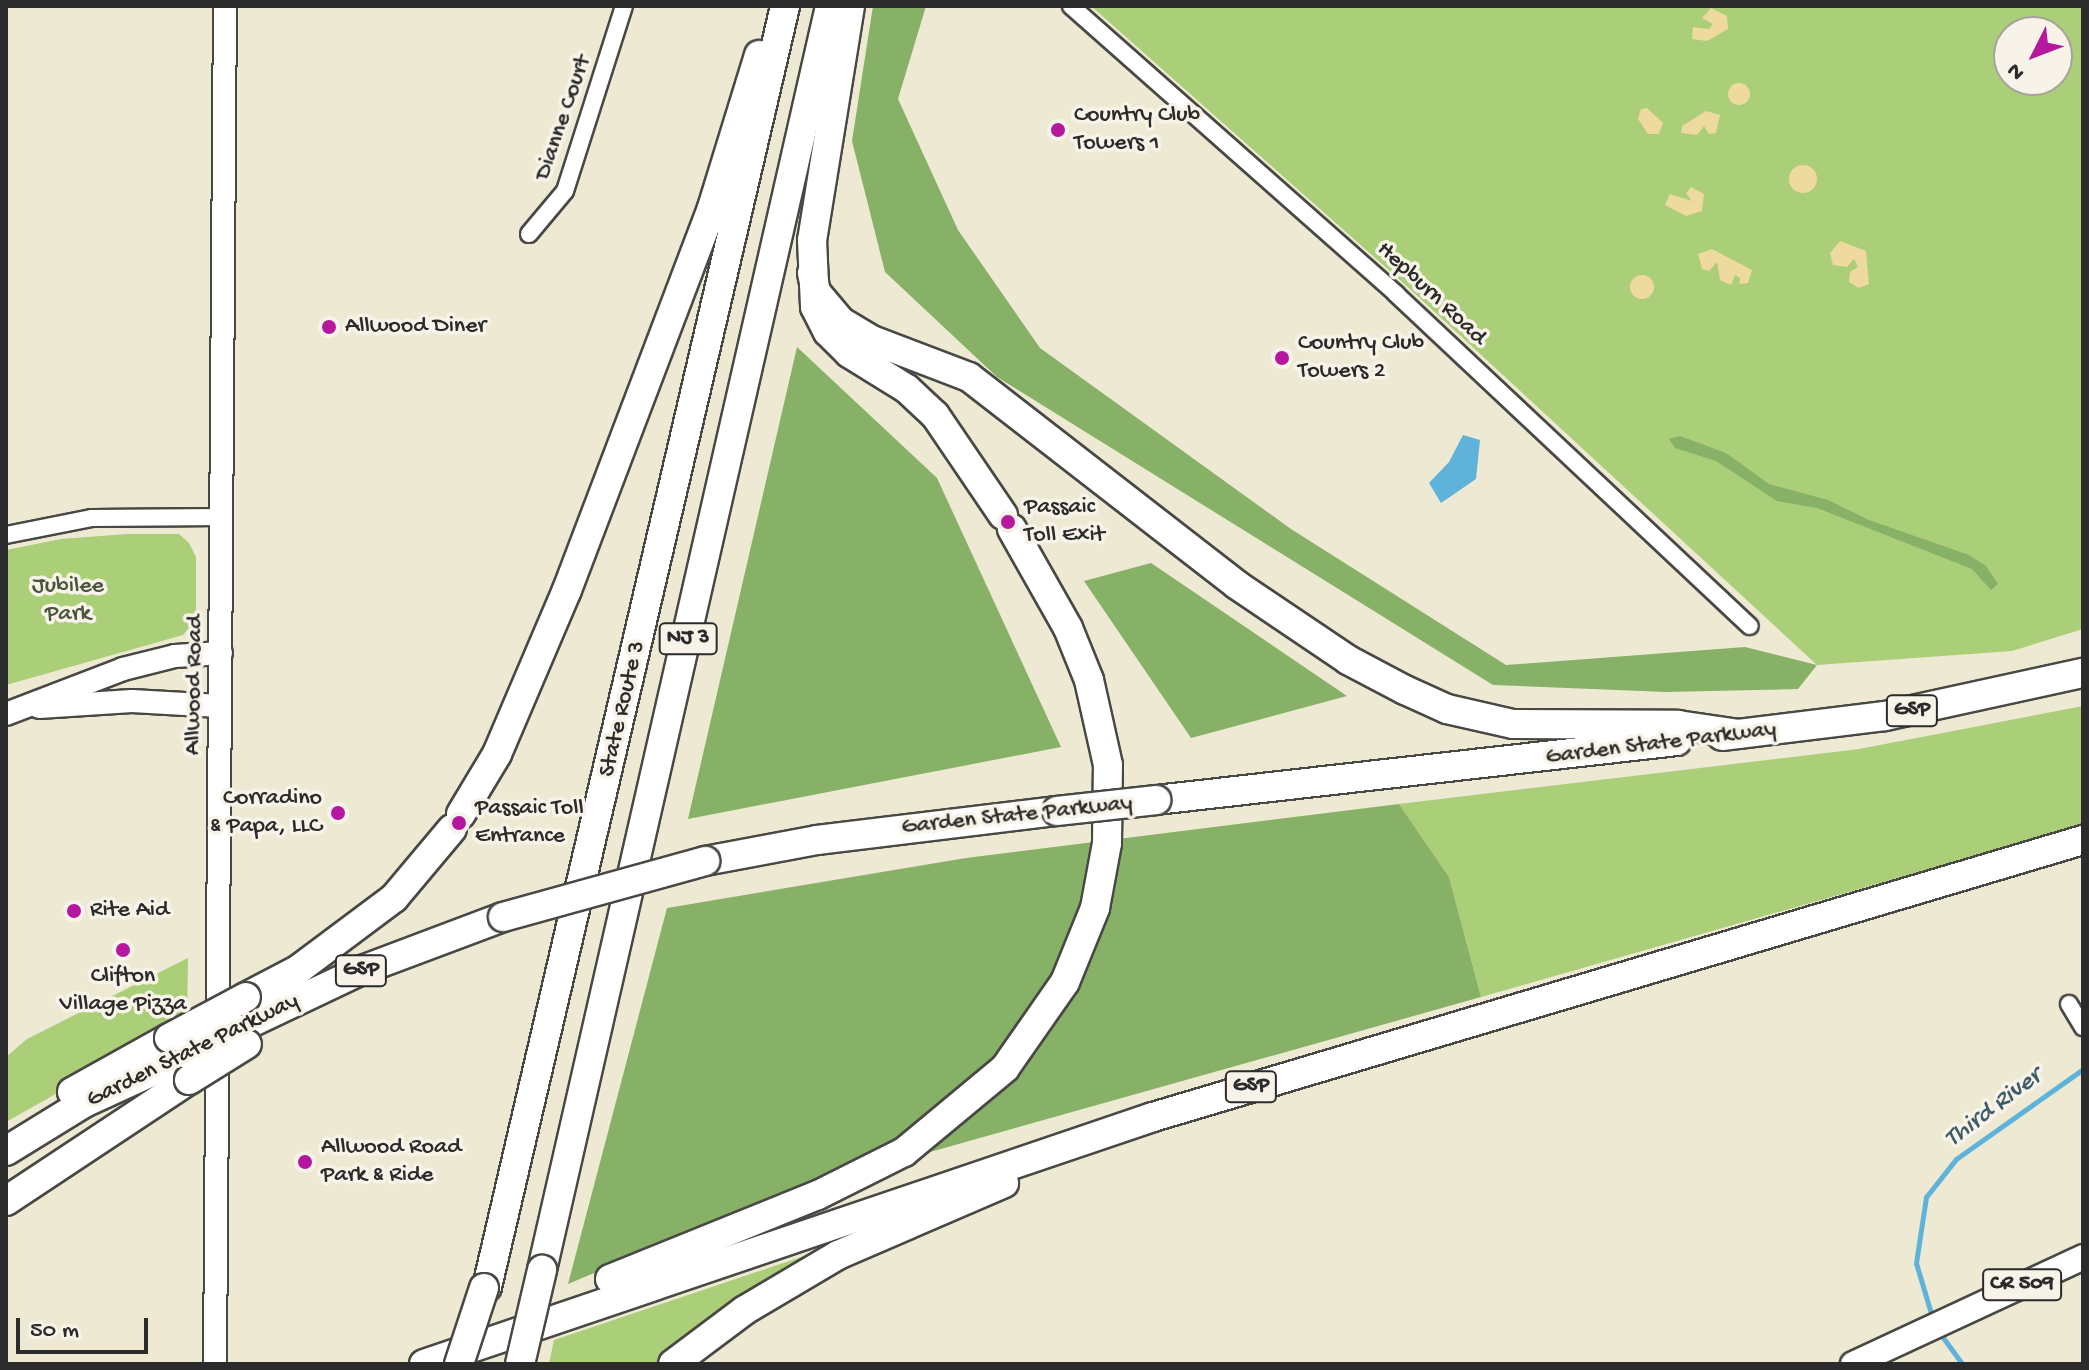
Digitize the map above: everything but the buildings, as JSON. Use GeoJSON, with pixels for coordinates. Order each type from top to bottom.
{"type":"FeatureCollection","features":[{"type":"Feature","properties":{"kind":"highway"},"geometry":{"type":"LineString","coordinates":[[6,1201],[182,1058],[246,997],[299,969],[394,898],[456,822],[497,754],[567,590],[707,222],[741,103],[777,6]]}},
{"type":"Feature","properties":{"kind":"highway","name":"State Route 3"},"geometry":{"type":"LineString","coordinates":[[469,1364],[785,6]]}},
{"type":"Feature","properties":{"kind":"highway","name":"State Route 3"},"geometry":{"type":"LineString","coordinates":[[520,1364],[830,6]]}},
{"type":"Feature","properties":{"kind":"highway"},"geometry":{"type":"LineString","coordinates":[[426,1363],[612,1278],[884,1164],[987,1087],[1038,1026],[1065,982],[1095,908],[1107,843],[1108,765],[1089,680],[1068,628],[1008,522],[935,415],[828,332],[815,307],[812,273],[824,145],[850,6]]}},
{"type":"Feature","properties":{"kind":"highway"},"geometry":{"type":"LineString","coordinates":[[812,273],[816,292],[840,321],[872,340],[969,377],[1237,585],[1348,660],[1405,690],[1456,712],[1513,724],[1678,725],[1739,734]]}},
{"type":"Feature","properties":{"kind":"highway","name":"Garden State Parkway"},"geometry":{"type":"LineString","coordinates":[[6,1151],[84,1103],[182,1058],[246,1034],[362,970],[492,921],[705,861],[817,840],[1885,716],[2083,673]]}},
{"type":"Feature","properties":{"kind":"highway","name":"GSP"},"geometry":{"type":"LineString","coordinates":[[426,1363],[899,1199],[1203,1102],[2083,840]]}},
{"type":"Feature","properties":{"kind":"highway"},"geometry":{"type":"LineString","coordinates":[[6,1136],[91,1079],[182,1058]]}},
{"type":"Feature","properties":{"kind":"highway"},"geometry":{"type":"LineString","coordinates":[[673,1364],[745,1310],[869,1239],[1203,1102]]}},
{"type":"Feature","properties":{"kind":"highway"},"geometry":{"type":"LineString","coordinates":[[459,1364],[485,1287]]}},
{"type":"Feature","properties":{"kind":"main road","name":"Allwood Road"},"geometry":{"type":"LineString","coordinates":[[215,1364],[225,6]]}},
{"type":"Feature","properties":{"kind":"main road"},"geometry":{"type":"LineString","coordinates":[[14,711],[123,669],[175,656],[221,653]]}},
{"type":"Feature","properties":{"kind":"main road"},"geometry":{"type":"LineString","coordinates":[[14,711],[132,701],[220,706]]}},
{"type":"Feature","properties":{"kind":"main road","name":"CR 509"},"geometry":{"type":"LineString","coordinates":[[1853,1364],[2083,1257]]}},
{"type":"Feature","properties":{"kind":"street","name":"Dianne Court"},"geometry":{"type":"LineString","coordinates":[[529,234],[565,191],[624,6]]}},
{"type":"Feature","properties":{"kind":"street","name":"Hepburn Road"},"geometry":{"type":"LineString","coordinates":[[1071,6],[1396,294],[1749,626]]}},
{"type":"Feature","properties":{"kind":"street"},"geometry":{"type":"LineString","coordinates":[[6,535],[92,518],[223,517]]}},
{"type":"Feature","properties":{"kind":"street"},"geometry":{"type":"LineString","coordinates":[[2069,1004],[2083,1027]]}},
{"type":"Feature","properties":{"kind":"green space"},"geometry":{"type":"Polygon","coordinates":[[[873,6],[926,6],[898,99],[958,230],[1040,348],[1291,529],[1506,665],[1745,647],[1817,665],[1798,689],[1666,692],[1493,685],[997,377],[885,272],[852,141],[873,6]]]}},
{"type":"Feature","properties":{"kind":"green space"},"geometry":{"type":"Polygon","coordinates":[[[1091,6],[2083,6],[2083,629],[2012,651],[1817,665],[1399,279],[1091,6]]]}},
{"type":"Feature","properties":{"kind":"green space"},"geometry":{"type":"Polygon","coordinates":[[[797,347],[937,478],[1061,747],[688,819],[797,347]]]}},
{"type":"Feature","properties":{"kind":"green space"},"geometry":{"type":"Polygon","coordinates":[[[1680,436],[1726,453],[1769,484],[1828,500],[1869,520],[1969,555],[1986,566],[1998,584],[1991,590],[1972,569],[1817,508],[1777,501],[1716,461],[1675,448],[1669,439],[1680,436]]]}},
{"type":"Feature","properties":{"kind":"green space","name":"Jubilee Park"},"geometry":{"type":"Polygon","coordinates":[[[179,534],[189,543],[196,557],[196,620],[183,635],[6,685],[6,550],[61,539],[179,534]]]}},
{"type":"Feature","properties":{"kind":"green space"},"geometry":{"type":"Polygon","coordinates":[[[1151,563],[1347,696],[1191,738],[1084,581],[1151,563]]]}},
{"type":"Feature","properties":{"kind":"green space"},"geometry":{"type":"Polygon","coordinates":[[[2083,706],[2083,825],[1481,997],[1449,877],[1399,804],[1859,749],[2083,706]]]}},
{"type":"Feature","properties":{"kind":"green space"},"geometry":{"type":"Polygon","coordinates":[[[1399,804],[1449,877],[1481,997],[781,1194],[568,1284],[667,908],[966,858],[1399,804]]]}},
{"type":"Feature","properties":{"kind":"green space"},"geometry":{"type":"Polygon","coordinates":[[[188,958],[187,1020],[6,1122],[6,1057],[27,1039],[188,958]]]}},
{"type":"Feature","properties":{"kind":"green space"},"geometry":{"type":"Polygon","coordinates":[[[816,1252],[664,1364],[549,1364],[554,1340],[816,1252]]]}},
{"type":"Feature","properties":{"kind":"sand"},"geometry":{"type":"Polygon","coordinates":[[[1711,8],[1727,16],[1728,29],[1707,41],[1692,39],[1693,27],[1709,29],[1713,24],[1702,18],[1711,8]]]}},
{"type":"Feature","properties":{"kind":"sand"},"geometry":{"type":"Polygon","coordinates":[[[1739,83],[1747,86],[1750,94],[1747,102],[1739,105],[1731,102],[1728,94],[1731,86],[1739,83]]]}},
{"type":"Feature","properties":{"kind":"sand"},"geometry":{"type":"Polygon","coordinates":[[[1647,108],[1663,123],[1659,134],[1648,134],[1638,119],[1641,109],[1647,108]]]}},
{"type":"Feature","properties":{"kind":"sand"},"geometry":{"type":"Polygon","coordinates":[[[1706,111],[1720,115],[1716,133],[1709,134],[1704,126],[1697,135],[1681,133],[1682,126],[1706,111]]]}},
{"type":"Feature","properties":{"kind":"sand"},"geometry":{"type":"Polygon","coordinates":[[[1803,165],[1813,169],[1817,179],[1813,189],[1803,193],[1793,189],[1789,179],[1793,169],[1803,165]]]}},
{"type":"Feature","properties":{"kind":"sand"},"geometry":{"type":"Polygon","coordinates":[[[1691,187],[1704,194],[1702,211],[1686,216],[1665,205],[1670,194],[1692,201],[1686,193],[1691,187]]]}},
{"type":"Feature","properties":{"kind":"sand"},"geometry":{"type":"Polygon","coordinates":[[[1840,241],[1866,251],[1869,284],[1859,288],[1849,282],[1850,272],[1858,267],[1854,259],[1847,267],[1833,265],[1830,253],[1840,241]]]}},
{"type":"Feature","properties":{"kind":"sand"},"geometry":{"type":"Polygon","coordinates":[[[1712,249],[1752,270],[1748,283],[1739,284],[1740,278],[1735,275],[1731,285],[1720,280],[1717,262],[1709,271],[1702,269],[1698,254],[1712,249]]]}},
{"type":"Feature","properties":{"kind":"sand"},"geometry":{"type":"Polygon","coordinates":[[[1642,275],[1650,279],[1654,287],[1650,295],[1642,299],[1634,295],[1630,287],[1634,279],[1642,275]]]}},
{"type":"Feature","properties":{"kind":"water"},"geometry":{"type":"Polygon","coordinates":[[[1463,435],[1480,440],[1476,479],[1441,503],[1429,483],[1449,462],[1463,435]]]}},
{"type":"Feature","properties":{"kind":"waterway","name":"Third River"},"geometry":{"type":"LineString","coordinates":[[1933,1320],[1916,1263],[1926,1197],[1956,1159],[2083,1069]]}},
{"type":"Feature","properties":{"kind":"waterway","name":"Third River"},"geometry":{"type":"LineString","coordinates":[[1939,1332],[1962,1364]]}},
{"type":"Feature","properties":{"kind":"place","name":"Country Club Towers 1"},"geometry":{"type":"Point","coordinates":[1058,130]}},
{"type":"Feature","properties":{"kind":"place","name":"Allwood Diner"},"geometry":{"type":"Point","coordinates":[329,327]}},
{"type":"Feature","properties":{"kind":"place","name":"Country Club Towers 2"},"geometry":{"type":"Point","coordinates":[1282,358]}},
{"type":"Feature","properties":{"kind":"place","name":"Passaic Toll Exit"},"geometry":{"type":"Point","coordinates":[1008,522]}},
{"type":"Feature","properties":{"kind":"place","name":"Corradino & Papa, LLC"},"geometry":{"type":"Point","coordinates":[338,813]}},
{"type":"Feature","properties":{"kind":"place","name":"Passaic Toll Entrance"},"geometry":{"type":"Point","coordinates":[459,823]}},
{"type":"Feature","properties":{"kind":"place","name":"Rite Aid"},"geometry":{"type":"Point","coordinates":[74,911]}},
{"type":"Feature","properties":{"kind":"place","name":"Clifton Village Pizza"},"geometry":{"type":"Point","coordinates":[123,950]}},
{"type":"Feature","properties":{"kind":"place","name":"Allwood Road Park & Ride"},"geometry":{"type":"Point","coordinates":[305,1162]}}]}
